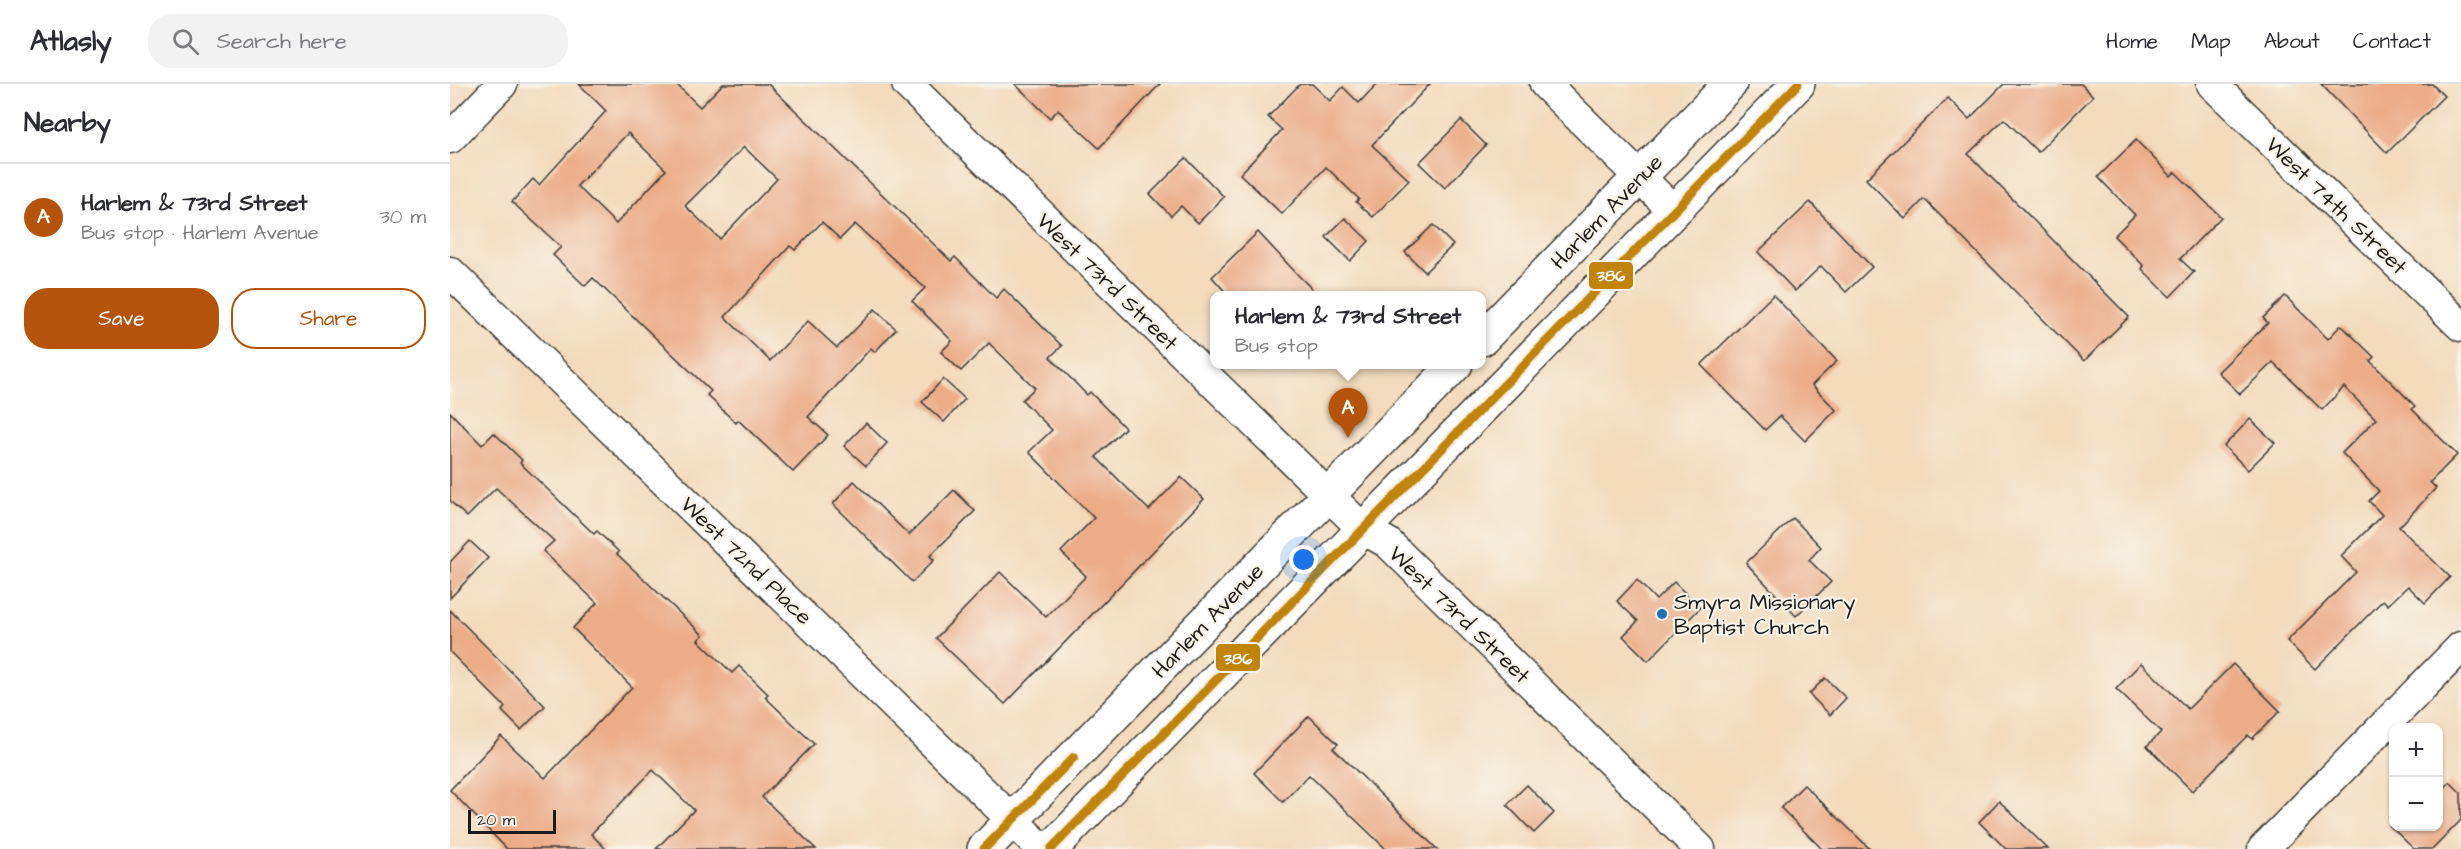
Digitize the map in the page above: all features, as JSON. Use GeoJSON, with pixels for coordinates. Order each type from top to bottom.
{"type":"FeatureCollection","features":[{"type":"Feature","properties":{"kind":"main road","name":"Harlem Avenue"},"geometry":{"type":"LineString","coordinates":[[1486,335],[1730,84]]}},
{"type":"Feature","properties":{"kind":"main road"},"geometry":{"type":"LineString","coordinates":[[1051,849],[1798,84]]}},
{"type":"Feature","properties":{"kind":"main road","name":"Harlem Avenue"},"geometry":{"type":"LineString","coordinates":[[984,849],[1451,369]]}},
{"type":"Feature","properties":{"kind":"street"},"geometry":{"type":"LineString","coordinates":[[450,138],[502,84]]}},
{"type":"Feature","properties":{"kind":"street","name":"West 73rd Street"},"geometry":{"type":"LineString","coordinates":[[907,84],[1363,529],[1388,543],[1700,849]]}},
{"type":"Feature","properties":{"kind":"street"},"geometry":{"type":"LineString","coordinates":[[1545,84],[1674,211]]}},
{"type":"Feature","properties":{"kind":"street","name":"West 74th Street"},"geometry":{"type":"LineString","coordinates":[[2212,84],[2461,326]]}},
{"type":"Feature","properties":{"kind":"street","name":"West 72nd Place"},"geometry":{"type":"LineString","coordinates":[[450,272],[1042,849]]}},
{"type":"Feature","properties":{"kind":"street"},"geometry":{"type":"LineString","coordinates":[[2263,849],[2461,647]]}},
{"type":"Feature","properties":{"kind":"building"},"geometry":{"type":"Polygon","coordinates":[[[579,84],[676,84],[700,107],[723,84],[768,84],[951,261],[955,257],[996,298],[1004,289],[1062,346],[1050,357],[1087,395],[1090,392],[1125,428],[1096,457],[1149,510],[1181,477],[1204,499],[1005,704],[936,638],[1000,572],[1046,617],[1086,576],[1061,552],[1094,518],[1029,452],[1052,430],[1022,400],[1035,388],[989,343],[961,371],[941,352],[952,341],[912,301],[925,288],[855,224],[840,239],[822,222],[795,250],[790,246],[725,317],[770,361],[808,321],[837,348],[875,309],[896,329],[875,352],[871,348],[808,417],[828,435],[793,472],[738,420],[736,423],[707,395],[711,391],[593,278],[585,286],[553,255],[561,247],[512,202],[533,179],[539,185],[606,111],[579,84]],[[628,133],[577,186],[616,224],[666,170],[628,133]],[[744,147],[685,206],[720,239],[777,179],[744,147]]]}},
{"type":"Feature","properties":{"kind":"building"},"geometry":{"type":"Polygon","coordinates":[[[1015,84],[1160,84],[1099,148],[1058,110],[1050,118],[1015,84]]]}},
{"type":"Feature","properties":{"kind":"building"},"geometry":{"type":"Polygon","coordinates":[[[1300,84],[1312,84],[1330,101],[1343,87],[1359,103],[1377,84],[1430,84],[1372,145],[1409,180],[1373,217],[1356,202],[1359,199],[1326,167],[1282,214],[1240,174],[1282,130],[1268,117],[1300,84]]]}},
{"type":"Feature","properties":{"kind":"building"},"geometry":{"type":"Polygon","coordinates":[[[2004,84],[2081,84],[2093,96],[2038,152],[2004,119],[1968,154],[2129,317],[2084,361],[1924,199],[1905,219],[1866,179],[1948,98],[1969,119],[2004,84]]]}},
{"type":"Feature","properties":{"kind":"building"},"geometry":{"type":"Polygon","coordinates":[[[2321,84],[2432,84],[2444,96],[2387,153],[2321,84]]]}},
{"type":"Feature","properties":{"kind":"building"},"geometry":{"type":"Polygon","coordinates":[[[1461,120],[1486,145],[1445,188],[1419,163],[1461,120]]]}},
{"type":"Feature","properties":{"kind":"building"},"geometry":{"type":"Polygon","coordinates":[[[2136,140],[2171,176],[2175,172],[2221,217],[2180,259],[2194,272],[2170,297],[2142,269],[2144,266],[2114,236],[2135,215],[2098,177],[2136,140]]]}},
{"type":"Feature","properties":{"kind":"building"},"geometry":{"type":"Polygon","coordinates":[[[1186,158],[1224,197],[1198,223],[1181,206],[1171,216],[1150,194],[1186,158]]]}},
{"type":"Feature","properties":{"kind":"building"},"geometry":{"type":"Polygon","coordinates":[[[1810,202],[1872,267],[1846,292],[1821,266],[1795,291],[1758,252],[1810,202]]]}},
{"type":"Feature","properties":{"kind":"building"},"geometry":{"type":"Polygon","coordinates":[[[1345,218],[1369,241],[1350,261],[1326,237],[1345,218]]]}},
{"type":"Feature","properties":{"kind":"building"},"geometry":{"type":"Polygon","coordinates":[[[1433,225],[1453,245],[1425,272],[1405,252],[1433,225]]]}},
{"type":"Feature","properties":{"kind":"building"},"geometry":{"type":"Polygon","coordinates":[[[1258,232],[1314,291],[1225,291],[1212,277],[1258,232]]]}},
{"type":"Feature","properties":{"kind":"building"},"geometry":{"type":"Polygon","coordinates":[[[1773,295],[1837,361],[1812,385],[1836,410],[1805,441],[1780,416],[1765,430],[1701,365],[1773,295]]]}},
{"type":"Feature","properties":{"kind":"building"},"geometry":{"type":"Polygon","coordinates":[[[2285,296],[2328,339],[2341,325],[2374,357],[2370,361],[2415,406],[2412,409],[2457,455],[2430,482],[2436,488],[2399,527],[2450,577],[2425,603],[2408,586],[2388,605],[2383,600],[2315,669],[2287,641],[2356,572],[2341,556],[2382,515],[2369,501],[2379,491],[2342,453],[2376,419],[2344,387],[2322,410],[2273,362],[2240,394],[2218,372],[2268,323],[2263,318],[2285,296]]]}},
{"type":"Feature","properties":{"kind":"building"},"geometry":{"type":"Polygon","coordinates":[[[943,379],[965,399],[944,422],[922,402],[943,379]]]}},
{"type":"Feature","properties":{"kind":"building"},"geometry":{"type":"Polygon","coordinates":[[[450,412],[482,445],[494,433],[522,460],[520,463],[594,534],[597,531],[619,552],[617,554],[703,635],[698,640],[732,673],[739,666],[768,694],[765,697],[814,744],[762,797],[816,849],[656,849],[694,810],[653,770],[591,834],[606,849],[507,849],[450,790],[501,736],[545,778],[632,687],[573,628],[597,603],[543,551],[554,541],[496,488],[467,517],[450,501],[450,412]]]}},
{"type":"Feature","properties":{"kind":"building"},"geometry":{"type":"Polygon","coordinates":[[[2250,419],[2275,443],[2248,470],[2224,446],[2250,419]]]}},
{"type":"Feature","properties":{"kind":"building"},"geometry":{"type":"Polygon","coordinates":[[[866,423],[887,443],[866,466],[844,446],[866,423]]]}},
{"type":"Feature","properties":{"kind":"building"},"geometry":{"type":"Polygon","coordinates":[[[854,481],[909,535],[954,490],[975,511],[930,556],[934,560],[912,582],[833,504],[854,481]]]}},
{"type":"Feature","properties":{"kind":"building"},"geometry":{"type":"Polygon","coordinates":[[[1793,518],[1821,547],[1809,560],[1831,582],[1796,616],[1746,563],[1793,518]]]}},
{"type":"Feature","properties":{"kind":"building"},"geometry":{"type":"Polygon","coordinates":[[[470,541],[488,558],[450,598],[450,562],[470,541]]]}},
{"type":"Feature","properties":{"kind":"building","name":"Smyra Missionary Baptist Church"},"geometry":{"type":"Polygon","coordinates":[[[1637,580],[1656,600],[1674,582],[1700,608],[1648,661],[1623,636],[1638,621],[1617,601],[1637,580]]]}},
{"type":"Feature","properties":{"kind":"building"},"geometry":{"type":"Polygon","coordinates":[[[450,610],[545,706],[521,730],[502,711],[505,707],[450,652],[450,610]]]}},
{"type":"Feature","properties":{"kind":"building"},"geometry":{"type":"Polygon","coordinates":[[[2141,663],[2188,709],[2233,664],[2280,711],[2252,739],[2248,735],[2192,791],[2147,746],[2161,732],[2116,689],[2141,663]]]}},
{"type":"Feature","properties":{"kind":"building"},"geometry":{"type":"Polygon","coordinates":[[[1825,678],[1846,698],[1830,715],[1809,694],[1825,678]]]}},
{"type":"Feature","properties":{"kind":"building"},"geometry":{"type":"Polygon","coordinates":[[[1309,716],[1338,744],[1333,748],[1437,849],[1386,849],[1309,775],[1283,802],[1254,773],[1309,716]]]}},
{"type":"Feature","properties":{"kind":"building"},"geometry":{"type":"Polygon","coordinates":[[[2450,782],[2461,793],[2461,820],[2433,849],[2414,849],[2395,831],[2443,831],[2443,790],[2450,782]]]}},
{"type":"Feature","properties":{"kind":"building"},"geometry":{"type":"Polygon","coordinates":[[[1527,785],[1554,813],[1534,833],[1507,805],[1527,785]]]}},
{"type":"Feature","properties":{"kind":"building"},"geometry":{"type":"Polygon","coordinates":[[[1804,785],[1870,849],[1822,849],[1781,808],[1804,785]]]}},
{"type":"Feature","properties":{"kind":"building"},"geometry":{"type":"Polygon","coordinates":[[[1999,801],[2048,849],[2006,849],[1979,822],[1999,801]]]}},
{"type":"Feature","properties":{"kind":"transit line","name":"386"},"geometry":{"type":"LineString","coordinates":[[1051,849],[1798,84]]}},
{"type":"Feature","properties":{"kind":"transit line","name":"386"},"geometry":{"type":"LineString","coordinates":[[984,849],[1074,757]]}},
{"type":"Feature","properties":{"kind":"place","name":"Harlem & 73rd Street"},"geometry":{"type":"Point","coordinates":[1348,438]}},
{"type":"Feature","properties":{"kind":"place","name":"Smyra Missionary Baptist Church"},"geometry":{"type":"Point","coordinates":[1662,614]}}]}
